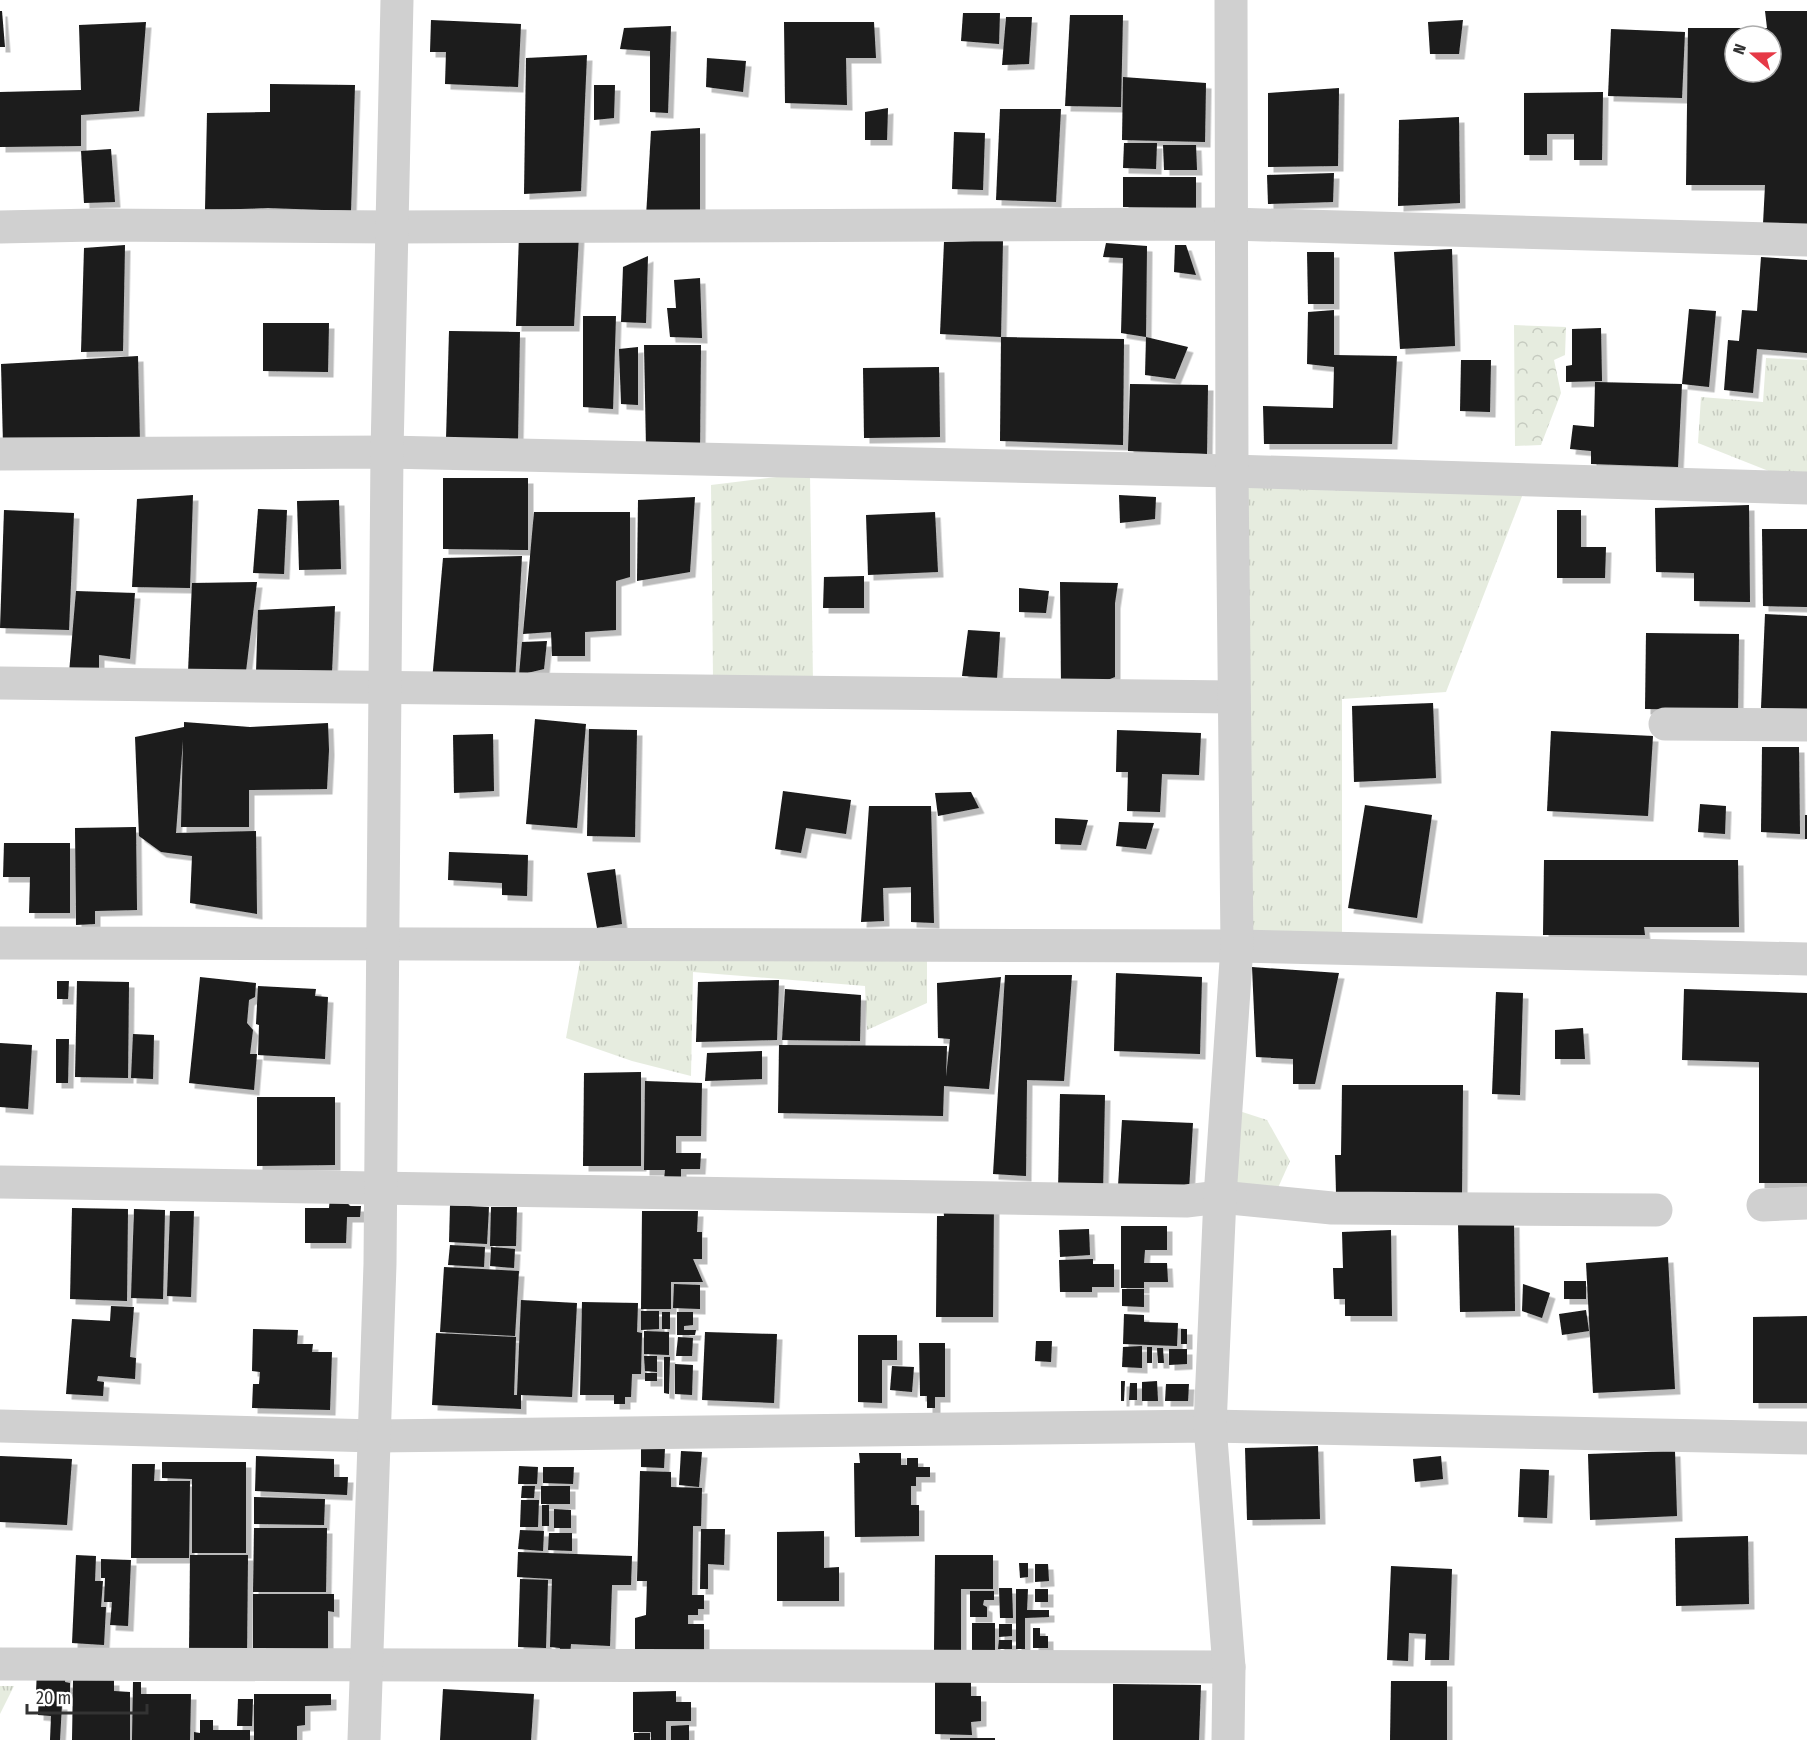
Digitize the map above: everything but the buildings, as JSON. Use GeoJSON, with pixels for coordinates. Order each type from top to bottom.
{"type":"FeatureCollection","features":[{"type":"Feature","properties":{"kind":"street"},"geometry":{"type":"LineString","coordinates":[[363,1740],[380,1263],[387,452],[397,0]]}},
{"type":"Feature","properties":{"kind":"street"},"geometry":{"type":"LineString","coordinates":[[1228,1740],[1229,1667],[1210,1426],[1220,1197],[1237,946],[1232,471],[1231,0]]}},
{"type":"Feature","properties":{"kind":"street"},"geometry":{"type":"LineString","coordinates":[[0,227],[1232,224],[1807,240]]}},
{"type":"Feature","properties":{"kind":"street"},"geometry":{"type":"LineString","coordinates":[[0,454],[387,452],[1232,471],[1807,488]]}},
{"type":"Feature","properties":{"kind":"street"},"geometry":{"type":"LineString","coordinates":[[0,683],[1234,698]]}},
{"type":"Feature","properties":{"kind":"street"},"geometry":{"type":"LineString","coordinates":[[1665,724],[1807,725]]}},
{"type":"Feature","properties":{"kind":"street"},"geometry":{"type":"LineString","coordinates":[[0,943],[1237,946],[1807,959]]}},
{"type":"Feature","properties":{"kind":"street"},"geometry":{"type":"LineString","coordinates":[[0,1182],[1186,1201],[1220,1197],[1332,1208],[1656,1210]]}},
{"type":"Feature","properties":{"kind":"street"},"geometry":{"type":"LineString","coordinates":[[1763,1205],[1807,1203]]}},
{"type":"Feature","properties":{"kind":"street"},"geometry":{"type":"LineString","coordinates":[[0,1426],[375,1436],[1210,1426],[1807,1438]]}},
{"type":"Feature","properties":{"kind":"street"},"geometry":{"type":"LineString","coordinates":[[0,1664],[1229,1667]]}},
{"type":"Feature","properties":{"kind":"green space"},"geometry":{"type":"Polygon","coordinates":[[[1514,325],[1566,327],[1565,355],[1554,360],[1561,393],[1541,445],[1515,446],[1514,325]]]}},
{"type":"Feature","properties":{"kind":"green space"},"geometry":{"type":"Polygon","coordinates":[[[1766,358],[1807,360],[1807,479],[1784,477],[1698,443],[1701,397],[1763,402],[1766,358]]]}},
{"type":"Feature","properties":{"kind":"green space"},"geometry":{"type":"Polygon","coordinates":[[[810,473],[813,683],[713,677],[711,485],[810,473]]]}},
{"type":"Feature","properties":{"kind":"green space"},"geometry":{"type":"Polygon","coordinates":[[[1244,483],[1526,486],[1446,692],[1342,699],[1342,940],[1244,936],[1244,483]]]}},
{"type":"Feature","properties":{"kind":"green space"},"geometry":{"type":"Polygon","coordinates":[[[582,950],[927,956],[927,1003],[867,1030],[865,986],[693,972],[691,1076],[632,1061],[566,1038],[582,950]]]}},
{"type":"Feature","properties":{"kind":"green space"},"geometry":{"type":"Polygon","coordinates":[[[1230,1108],[1267,1120],[1290,1161],[1273,1199],[1224,1194],[1230,1108]]]}},
{"type":"Feature","properties":{"kind":"green space"},"geometry":{"type":"Polygon","coordinates":[[[0,1686],[14,1686],[0,1714],[0,1686]]]}}]}
